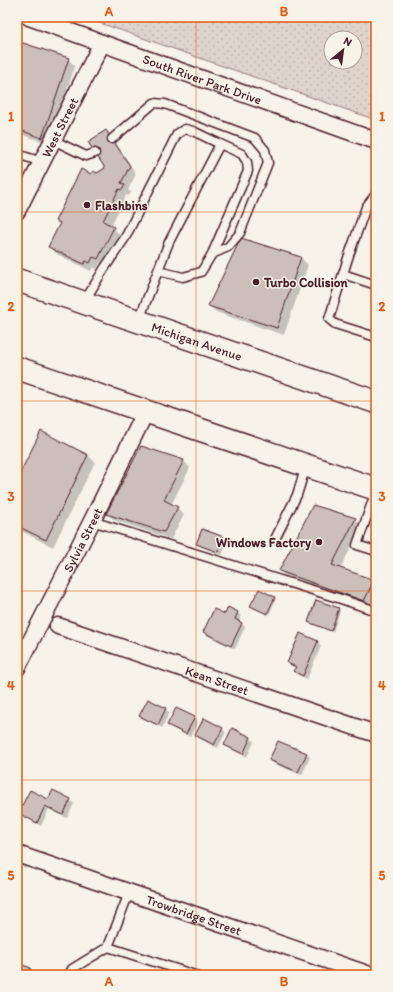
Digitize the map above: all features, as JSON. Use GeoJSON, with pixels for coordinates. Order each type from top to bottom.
{"type":"FeatureCollection","features":[{"type":"Feature","properties":{"kind":"main road","name":"Michigan Avenue"},"geometry":{"type":"LineString","coordinates":[[17,280],[376,402]]}},
{"type":"Feature","properties":{"kind":"main road"},"geometry":{"type":"LineString","coordinates":[[17,368],[211,432],[376,490]]}},
{"type":"Feature","properties":{"kind":"street","name":"South River Park Drive"},"geometry":{"type":"LineString","coordinates":[[29,17],[376,140]]}},
{"type":"Feature","properties":{"kind":"street","name":"West Street"},"geometry":{"type":"LineString","coordinates":[[17,211],[102,43]]}},
{"type":"Feature","properties":{"kind":"street","name":"Sylvia Street"},"geometry":{"type":"LineString","coordinates":[[17,668],[146,411]]}},
{"type":"Feature","properties":{"kind":"street","name":"Kean Street"},"geometry":{"type":"LineString","coordinates":[[58,626],[376,734]]}},
{"type":"Feature","properties":{"kind":"street","name":"Trowbridge Street"},"geometry":{"type":"LineString","coordinates":[[17,854],[370,975]]}},
{"type":"Feature","properties":{"kind":"lane"},"geometry":{"type":"LineString","coordinates":[[112,139],[154,104],[165,104],[255,138],[265,150],[268,163],[240,232],[228,247],[212,254]]}},
{"type":"Feature","properties":{"kind":"lane"},"geometry":{"type":"LineString","coordinates":[[84,303],[104,269],[125,238],[176,134],[184,129],[192,131],[242,154],[247,162],[248,171],[212,254],[201,272],[183,277],[158,271]]}},
{"type":"Feature","properties":{"kind":"lane"},"geometry":{"type":"LineString","coordinates":[[53,140],[86,156],[95,152]]}},
{"type":"Feature","properties":{"kind":"lane"},"geometry":{"type":"LineString","coordinates":[[138,321],[169,242],[220,144]]}},
{"type":"Feature","properties":{"kind":"lane"},"geometry":{"type":"LineString","coordinates":[[17,154],[42,162]]}},
{"type":"Feature","properties":{"kind":"lane"},"geometry":{"type":"LineString","coordinates":[[376,194],[366,207],[329,319],[335,324],[376,337]]}},
{"type":"Feature","properties":{"kind":"lane"},"geometry":{"type":"LineString","coordinates":[[343,274],[376,285]]}},
{"type":"Feature","properties":{"kind":"lane"},"geometry":{"type":"LineString","coordinates":[[275,539],[297,495],[306,465]]}},
{"type":"Feature","properties":{"kind":"lane"},"geometry":{"type":"LineString","coordinates":[[376,490],[357,545],[376,551]]}},
{"type":"Feature","properties":{"kind":"lane"},"geometry":{"type":"LineString","coordinates":[[92,521],[376,611]]}},
{"type":"Feature","properties":{"kind":"lane"},"geometry":{"type":"LineString","coordinates":[[69,975],[72,969],[108,947],[129,893]]}},
{"type":"Feature","properties":{"kind":"lane"},"geometry":{"type":"LineString","coordinates":[[108,947],[195,975]]}},
{"type":"Feature","properties":{"kind":"shaded area"},"geometry":{"type":"Polygon","coordinates":[[[83,17],[376,17],[376,120],[83,17]]]}},
{"type":"Feature","properties":{"kind":"building"},"geometry":{"type":"Polygon","coordinates":[[[17,41],[69,58],[42,138],[17,129],[17,41]]]}},
{"type":"Feature","properties":{"kind":"building","name":"Flashbins"},"geometry":{"type":"Polygon","coordinates":[[[106,130],[130,166],[121,183],[125,185],[122,190],[119,189],[103,221],[114,227],[98,259],[93,257],[90,263],[86,261],[84,264],[48,247],[60,223],[55,221],[81,169],[91,174],[93,171],[97,173],[105,168],[88,142],[106,130]]]}},
{"type":"Feature","properties":{"kind":"building","name":"Turbo Collision"},"geometry":{"type":"Polygon","coordinates":[[[241,238],[301,257],[277,328],[208,306],[241,238]]]}},
{"type":"Feature","properties":{"kind":"building"},"geometry":{"type":"Polygon","coordinates":[[[41,431],[88,455],[46,540],[17,526],[17,479],[41,431]]]}},
{"type":"Feature","properties":{"kind":"building"},"geometry":{"type":"Polygon","coordinates":[[[141,446],[184,460],[164,500],[178,507],[164,532],[106,514],[141,446]]]}},
{"type":"Feature","properties":{"kind":"building","name":"Windows Factory"},"geometry":{"type":"Polygon","coordinates":[[[313,505],[356,518],[332,565],[374,580],[364,601],[279,571],[313,505]]]}},
{"type":"Feature","properties":{"kind":"building"},"geometry":{"type":"Polygon","coordinates":[[[202,529],[224,537],[218,552],[196,544],[202,529]]]}},
{"type":"Feature","properties":{"kind":"building"},"geometry":{"type":"Polygon","coordinates":[[[259,589],[275,597],[267,614],[250,606],[259,589]]]}},
{"type":"Feature","properties":{"kind":"building"},"geometry":{"type":"Polygon","coordinates":[[[316,600],[339,608],[331,631],[308,622],[316,600]]]}},
{"type":"Feature","properties":{"kind":"building"},"geometry":{"type":"Polygon","coordinates":[[[228,607],[238,612],[235,619],[242,623],[231,646],[203,632],[214,609],[225,614],[228,607]]]}},
{"type":"Feature","properties":{"kind":"building"},"geometry":{"type":"Polygon","coordinates":[[[300,633],[318,641],[303,676],[293,671],[296,667],[287,663],[300,633]]]}},
{"type":"Feature","properties":{"kind":"building"},"geometry":{"type":"Polygon","coordinates":[[[148,699],[166,708],[158,725],[139,716],[148,699]]]}},
{"type":"Feature","properties":{"kind":"building"},"geometry":{"type":"Polygon","coordinates":[[[176,708],[195,717],[186,734],[167,725],[176,708]]]}},
{"type":"Feature","properties":{"kind":"building"},"geometry":{"type":"Polygon","coordinates":[[[204,718],[223,728],[214,745],[195,735],[204,718]]]}},
{"type":"Feature","properties":{"kind":"building"},"geometry":{"type":"Polygon","coordinates":[[[232,728],[251,737],[243,754],[224,745],[232,728]]]}},
{"type":"Feature","properties":{"kind":"building"},"geometry":{"type":"Polygon","coordinates":[[[278,741],[307,753],[298,772],[269,760],[278,741]]]}},
{"type":"Feature","properties":{"kind":"building"},"geometry":{"type":"Polygon","coordinates":[[[30,790],[48,799],[53,790],[71,799],[63,815],[45,806],[37,823],[18,813],[30,790]]]}},
{"type":"Feature","properties":{"kind":"building"},"geometry":{"type":"Polygon","coordinates":[[[17,963],[31,968],[28,975],[17,975],[17,963]]]}},
{"type":"Feature","properties":{"kind":"place","name":"Flashbins"},"geometry":{"type":"Point","coordinates":[87,205]}},
{"type":"Feature","properties":{"kind":"place","name":"Turbo Collision"},"geometry":{"type":"Point","coordinates":[256,282]}},
{"type":"Feature","properties":{"kind":"place","name":"Windows Factory"},"geometry":{"type":"Point","coordinates":[319,542]}}]}
